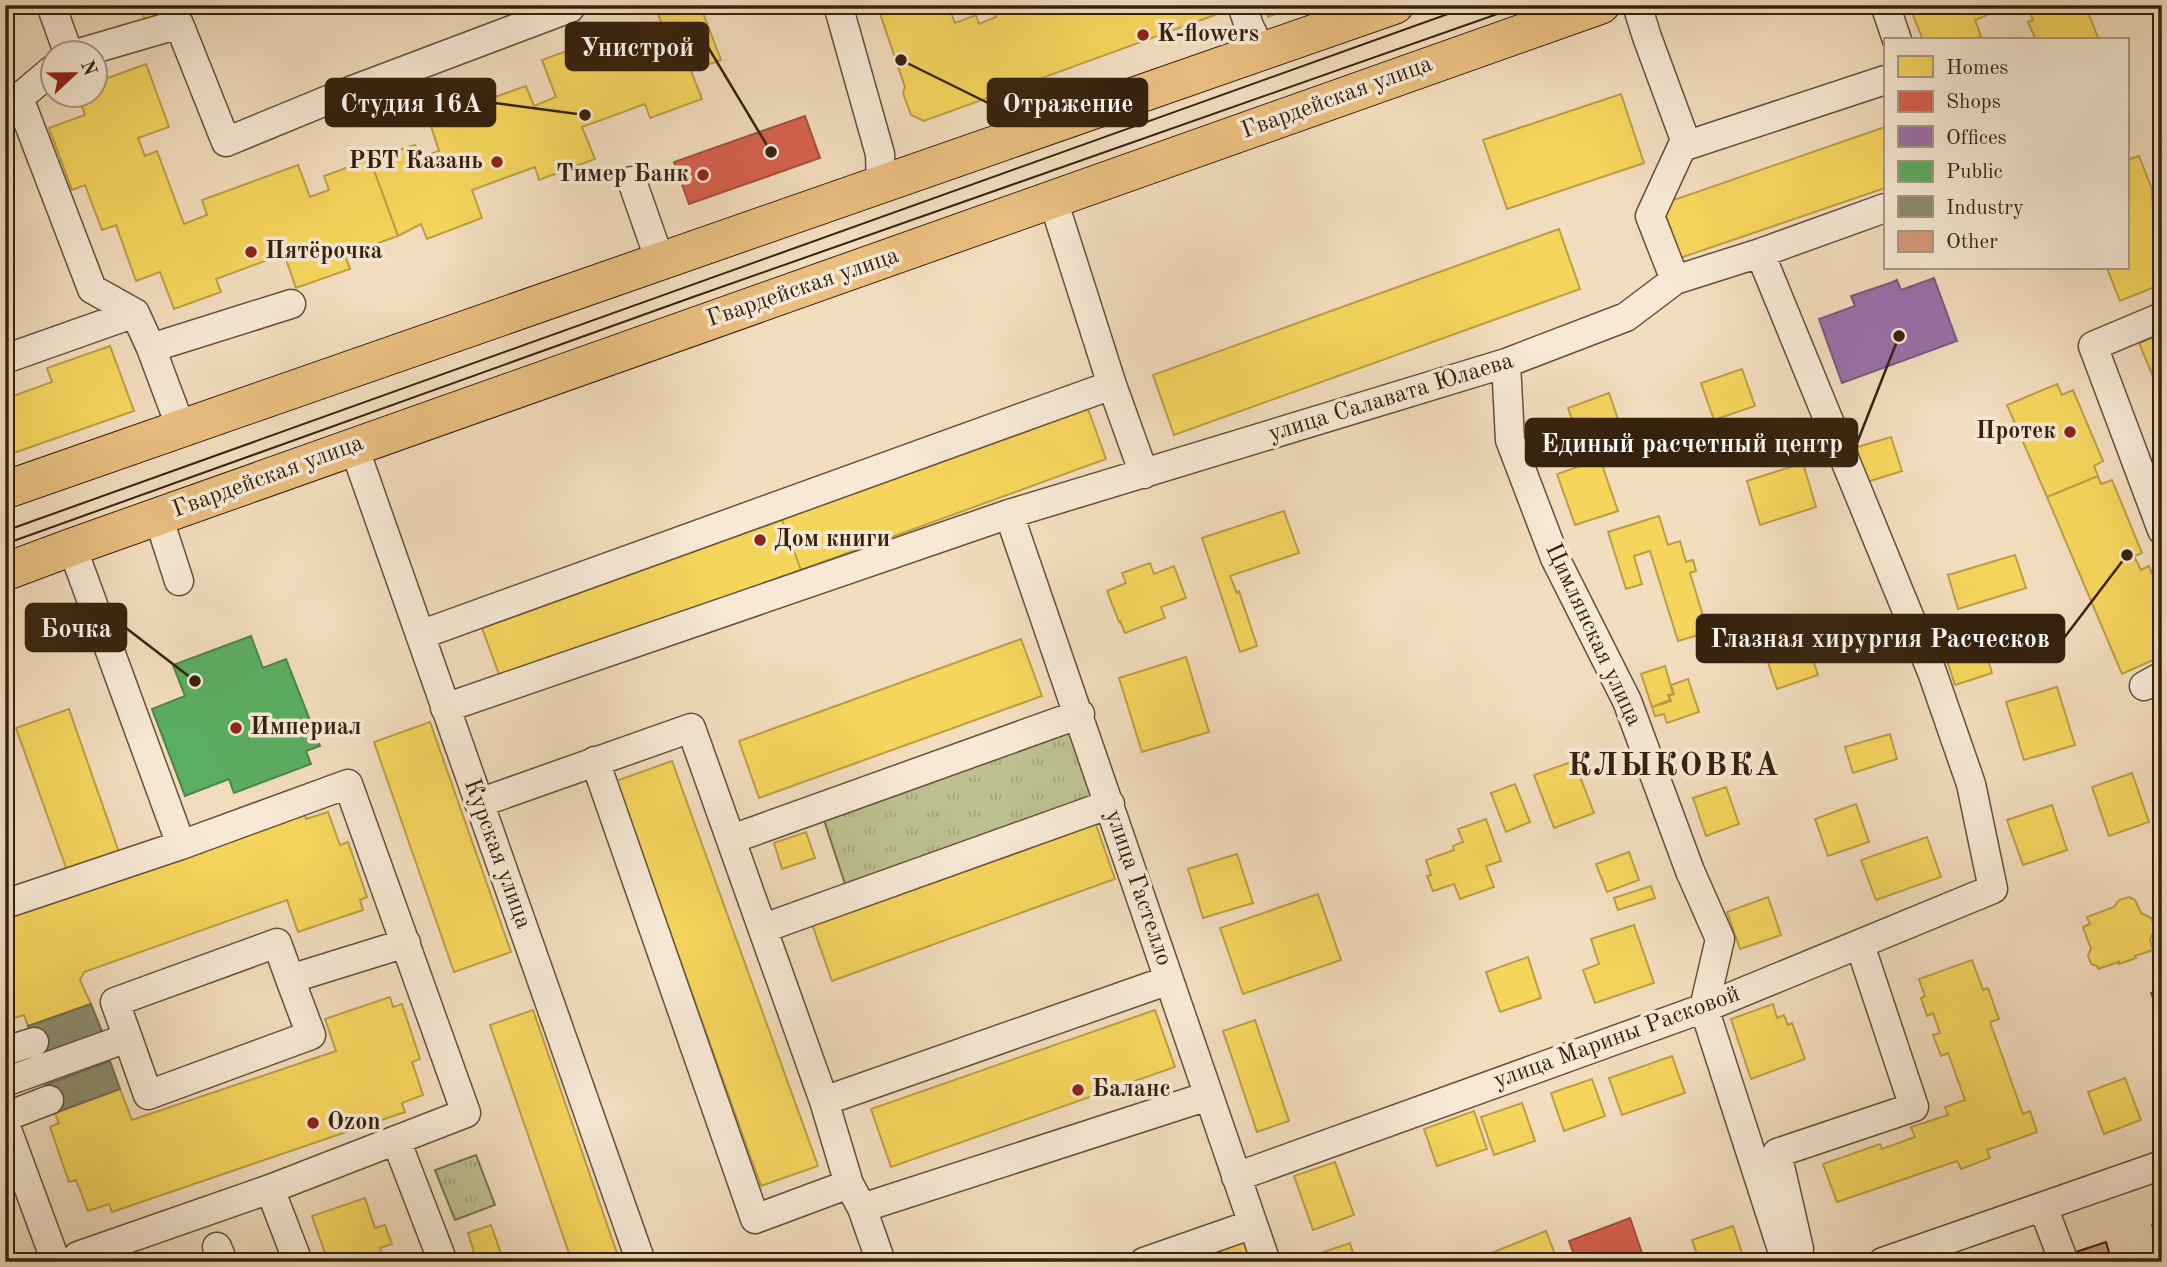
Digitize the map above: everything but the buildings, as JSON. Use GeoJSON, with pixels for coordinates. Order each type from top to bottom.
{"type":"FeatureCollection","features":[{"type":"Feature","properties":{"kind":"main road"},"geometry":{"type":"LineString","coordinates":[[5,489],[1395,5]]}},
{"type":"Feature","properties":{"kind":"main road","name":"Гвардейская улица"},"geometry":{"type":"LineString","coordinates":[[5,572],[1601,5]]}},
{"type":"Feature","properties":{"kind":"street"},"geometry":{"type":"LineString","coordinates":[[51,5],[63,38]]}},
{"type":"Feature","properties":{"kind":"street"},"geometry":{"type":"LineString","coordinates":[[108,45],[179,24],[226,142],[350,91],[570,8],[569,5]]}},
{"type":"Feature","properties":{"kind":"street"},"geometry":{"type":"LineString","coordinates":[[838,5],[880,153],[881,184]]}},
{"type":"Feature","properties":{"kind":"street"},"geometry":{"type":"LineString","coordinates":[[1242,5],[1262,52]]}},
{"type":"Feature","properties":{"kind":"street"},"geometry":{"type":"LineString","coordinates":[[1637,5],[1685,140],[1650,216],[1675,280]]}},
{"type":"Feature","properties":{"kind":"street"},"geometry":{"type":"LineString","coordinates":[[1885,5],[1896,38]]}},
{"type":"Feature","properties":{"kind":"street"},"geometry":{"type":"LineString","coordinates":[[1682,147],[1884,80]]}},
{"type":"Feature","properties":{"kind":"street"},"geometry":{"type":"LineString","coordinates":[[38,81],[12,101],[92,289],[135,313],[152,348],[181,428]]}},
{"type":"Feature","properties":{"kind":"street"},"geometry":{"type":"LineString","coordinates":[[632,181],[660,261]]}},
{"type":"Feature","properties":{"kind":"street"},"geometry":{"type":"LineString","coordinates":[[1053,200],[1112,385],[1144,474]]}},
{"type":"Feature","properties":{"kind":"street","name":"улица Салавата Юлаева"},"geometry":{"type":"LineString","coordinates":[[445,708],[1009,514],[1506,363],[1626,317],[1675,280],[1884,208]]}},
{"type":"Feature","properties":{"kind":"street","name":"улица Марины Расковой"},"geometry":{"type":"LineString","coordinates":[[1236,1177],[1704,1008],[1993,889],[1971,784],[1932,672],[1760,253]]}},
{"type":"Feature","properties":{"kind":"street"},"geometry":{"type":"LineString","coordinates":[[152,348],[291,304]]}},
{"type":"Feature","properties":{"kind":"street"},"geometry":{"type":"LineString","coordinates":[[5,359],[135,313]]}},
{"type":"Feature","properties":{"kind":"street"},"geometry":{"type":"LineString","coordinates":[[2162,317],[2093,346],[2162,530]]}},
{"type":"Feature","properties":{"kind":"street","name":"Цимлянская улица"},"geometry":{"type":"LineString","coordinates":[[1506,363],[1510,440],[1555,558],[1627,701],[1690,871],[1720,939],[1704,1008]]}},
{"type":"Feature","properties":{"kind":"street"},"geometry":{"type":"LineString","coordinates":[[420,635],[1112,385]]}},
{"type":"Feature","properties":{"kind":"street","name":"Курская улица"},"geometry":{"type":"LineString","coordinates":[[354,447],[641,1262]]}},
{"type":"Feature","properties":{"kind":"street","name":"улица Гастелло"},"geometry":{"type":"LineString","coordinates":[[1009,514],[1080,714],[1266,1262]]}},
{"type":"Feature","properties":{"kind":"street"},"geometry":{"type":"LineString","coordinates":[[158,516],[179,581]]}},
{"type":"Feature","properties":{"kind":"street"},"geometry":{"type":"LineString","coordinates":[[72,547],[181,845]]}},
{"type":"Feature","properties":{"kind":"street"},"geometry":{"type":"LineString","coordinates":[[732,839],[1080,714]]}},
{"type":"Feature","properties":{"kind":"street"},"geometry":{"type":"LineString","coordinates":[[479,803],[691,728],[764,928],[855,1196],[881,1262]]}},
{"type":"Feature","properties":{"kind":"street"},"geometry":{"type":"LineString","coordinates":[[596,761],[755,1219],[855,1196],[1208,1096]]}},
{"type":"Feature","properties":{"kind":"street"},"geometry":{"type":"LineString","coordinates":[[5,904],[181,845],[348,784],[466,1113],[270,1189],[69,1260],[5,1124]]}},
{"type":"Feature","properties":{"kind":"street"},"geometry":{"type":"LineString","coordinates":[[764,928],[1110,804]]}},
{"type":"Feature","properties":{"kind":"street"},"geometry":{"type":"LineString","coordinates":[[277,943],[290,979],[311,1035],[148,1095],[115,1002],[277,943]]}},
{"type":"Feature","properties":{"kind":"street"},"geometry":{"type":"LineString","coordinates":[[290,979],[405,943]]}},
{"type":"Feature","properties":{"kind":"street"},"geometry":{"type":"LineString","coordinates":[[1804,1262],[1777,1153],[1914,1107],[1860,945]]}},
{"type":"Feature","properties":{"kind":"street"},"geometry":{"type":"LineString","coordinates":[[824,1101],[1169,979]]}},
{"type":"Feature","properties":{"kind":"street"},"geometry":{"type":"LineString","coordinates":[[1704,1008],[1786,1262]]}},
{"type":"Feature","properties":{"kind":"street"},"geometry":{"type":"LineString","coordinates":[[5,1082],[127,1038]]}},
{"type":"Feature","properties":{"kind":"street"},"geometry":{"type":"LineString","coordinates":[[5,1051],[34,1042]]}},
{"type":"Feature","properties":{"kind":"street"},"geometry":{"type":"LineString","coordinates":[[5,1117],[50,1100]]}},
{"type":"Feature","properties":{"kind":"street"},"geometry":{"type":"LineString","coordinates":[[396,1140],[443,1262]]}},
{"type":"Feature","properties":{"kind":"street"},"geometry":{"type":"LineString","coordinates":[[1883,1262],[1959,1249],[2043,1207],[2162,1165]]}},
{"type":"Feature","properties":{"kind":"street"},"geometry":{"type":"LineString","coordinates":[[270,1189],[298,1262]]}},
{"type":"Feature","properties":{"kind":"street"},"geometry":{"type":"LineString","coordinates":[[2043,1207],[2064,1262]]}},
{"type":"Feature","properties":{"kind":"street"},"geometry":{"type":"LineString","coordinates":[[1144,1262],[1253,1224]]}},
{"type":"Feature","properties":{"kind":"green space"},"geometry":{"type":"Polygon","coordinates":[[[1071,727],[1097,799],[846,887],[823,817],[1071,727]]]}},
{"type":"Feature","properties":{"kind":"green space"},"geometry":{"type":"Polygon","coordinates":[[[476,1155],[495,1205],[455,1220],[435,1170],[476,1155]]]}},
{"type":"Feature","properties":{"kind":"tram line"},"geometry":{"type":"LineString","coordinates":[[5,531],[1473,5]]}},
{"type":"Feature","properties":{"kind":"tram line"},"geometry":{"type":"LineString","coordinates":[[5,544],[693,297],[1523,5]]}},
{"type":"Feature","properties":{"kind":"place","name":"K-flowers"},"geometry":{"type":"Point","coordinates":[1143,35]}},
{"type":"Feature","properties":{"kind":"place","name":"Отражение"},"geometry":{"type":"Point","coordinates":[901,60]}},
{"type":"Feature","properties":{"kind":"place","name":"Студия 16А"},"geometry":{"type":"Point","coordinates":[585,115]}},
{"type":"Feature","properties":{"kind":"place","name":"Унистрой"},"geometry":{"type":"Point","coordinates":[771,152]}},
{"type":"Feature","properties":{"kind":"place","name":"РБТ Казань"},"geometry":{"type":"Point","coordinates":[497,162]}},
{"type":"Feature","properties":{"kind":"place","name":"Тимер Банк"},"geometry":{"type":"Point","coordinates":[703,175]}},
{"type":"Feature","properties":{"kind":"place","name":"Пятёрочка"},"geometry":{"type":"Point","coordinates":[251,252]}},
{"type":"Feature","properties":{"kind":"place","name":"Единый расчетный центр"},"geometry":{"type":"Point","coordinates":[1899,336]}},
{"type":"Feature","properties":{"kind":"place","name":"Протек"},"geometry":{"type":"Point","coordinates":[2070,432]}},
{"type":"Feature","properties":{"kind":"place","name":"Дом книги"},"geometry":{"type":"Point","coordinates":[760,540]}},
{"type":"Feature","properties":{"kind":"place","name":"Глазная хирургия Расческов"},"geometry":{"type":"Point","coordinates":[2127,555]}},
{"type":"Feature","properties":{"kind":"place","name":"Бочка"},"geometry":{"type":"Point","coordinates":[195,681]}},
{"type":"Feature","properties":{"kind":"place","name":"Империал"},"geometry":{"type":"Point","coordinates":[236,728]}},
{"type":"Feature","properties":{"kind":"place","name":"Баланс"},"geometry":{"type":"Point","coordinates":[1078,1090]}},
{"type":"Feature","properties":{"kind":"place","name":"Ozon"},"geometry":{"type":"Point","coordinates":[313,1123]}},
{"type":"Feature","properties":{"kind":"district","name":"КЛЫКОВКА"},"geometry":{"type":"Point","coordinates":[1674,767]}}]}
